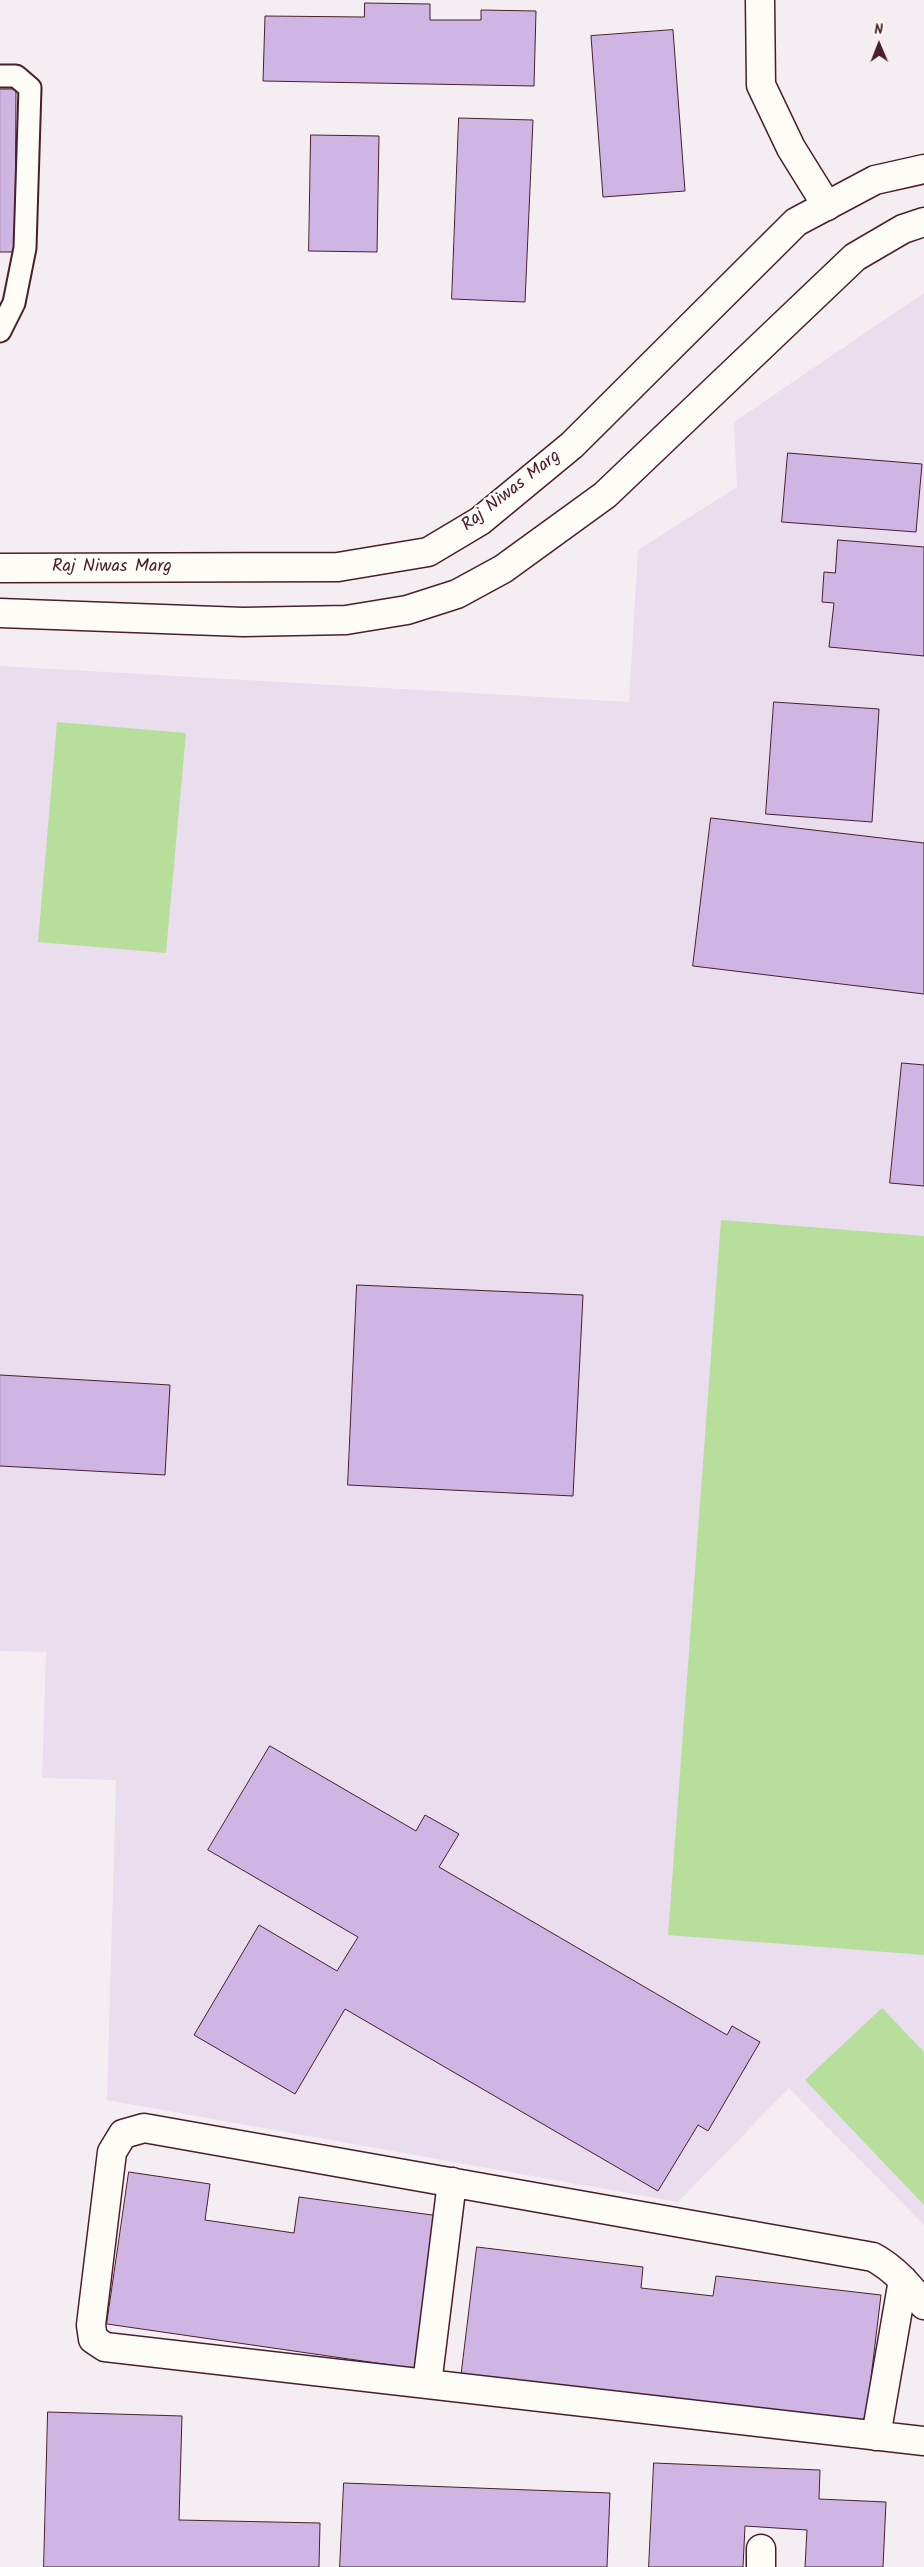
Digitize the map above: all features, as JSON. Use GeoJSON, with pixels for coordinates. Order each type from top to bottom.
{"type":"FeatureCollection","features":[{"type":"Feature","properties":{"kind":"street"},"geometry":{"type":"LineString","coordinates":[[760,0],[761,85],[791,148],[827,206]]}},
{"type":"Feature","properties":{"kind":"street","name":"Raj Niwas Marg"},"geometry":{"type":"LineString","coordinates":[[0,568],[338,566],[428,552],[480,520],[572,445],[796,222],[874,180],[924,169]]}},
{"type":"Feature","properties":{"kind":"street"},"geometry":{"type":"LineString","coordinates":[[0,613],[243,622],[346,620],[407,610],[457,594],[503,568],[605,494],[855,257],[903,229],[924,222]]}},
{"type":"Feature","properties":{"kind":"street"},"geometry":{"type":"LineString","coordinates":[[924,2305],[903,2280],[886,2264],[873,2257],[144,2128],[123,2134],[112,2152],[91,2325],[93,2339],[105,2347],[924,2442]]}},
{"type":"Feature","properties":{"kind":"street"},"geometry":{"type":"LineString","coordinates":[[427,2384],[452,2182]]}},
{"type":"Feature","properties":{"kind":"street"},"geometry":{"type":"LineString","coordinates":[[876,2436],[903,2280]]}},
{"type":"Feature","properties":{"kind":"lane"},"geometry":{"type":"LineString","coordinates":[[0,76],[16,76],[30,88],[25,248],[14,303],[0,331]]}},
{"type":"Feature","properties":{"kind":"shaded area"},"geometry":{"type":"Polygon","coordinates":[[[924,293],[924,2225],[789,2088],[678,2202],[107,2100],[116,1780],[42,1778],[46,1652],[0,1651],[0,666],[629,702],[638,550],[737,487],[734,422],[924,293]]]}},
{"type":"Feature","properties":{"kind":"green space"},"geometry":{"type":"Polygon","coordinates":[[[57,722],[186,733],[166,953],[38,942],[57,722]]]}},
{"type":"Feature","properties":{"kind":"green space"},"geometry":{"type":"Polygon","coordinates":[[[721,1220],[924,1236],[924,1955],[668,1935],[721,1220]]]}},
{"type":"Feature","properties":{"kind":"green space"},"geometry":{"type":"Polygon","coordinates":[[[882,2008],[924,2052],[924,2205],[805,2080],[882,2008]]]}},
{"type":"Feature","properties":{"kind":"building"},"geometry":{"type":"Polygon","coordinates":[[[365,3],[430,4],[430,20],[481,20],[481,10],[536,11],[534,86],[263,81],[265,16],[364,17],[365,3]]]}},
{"type":"Feature","properties":{"kind":"building"},"geometry":{"type":"Polygon","coordinates":[[[673,30],[685,191],[603,197],[591,36],[673,30]]]}},
{"type":"Feature","properties":{"kind":"building"},"geometry":{"type":"Polygon","coordinates":[[[0,89],[16,89],[15,252],[0,252],[0,89]]]}},
{"type":"Feature","properties":{"kind":"building"},"geometry":{"type":"Polygon","coordinates":[[[459,118],[533,120],[525,302],[452,299],[459,118]]]}},
{"type":"Feature","properties":{"kind":"building"},"geometry":{"type":"Polygon","coordinates":[[[311,135],[379,136],[377,252],[309,251],[311,135]]]}},
{"type":"Feature","properties":{"kind":"building"},"geometry":{"type":"Polygon","coordinates":[[[788,453],[922,464],[916,532],[782,522],[788,453]]]}},
{"type":"Feature","properties":{"kind":"building"},"geometry":{"type":"Polygon","coordinates":[[[838,540],[924,547],[924,656],[829,647],[834,603],[822,602],[824,572],[835,573],[838,540]]]}},
{"type":"Feature","properties":{"kind":"building"},"geometry":{"type":"Polygon","coordinates":[[[774,702],[879,709],[872,822],[766,814],[774,702]]]}},
{"type":"Feature","properties":{"kind":"building"},"geometry":{"type":"Polygon","coordinates":[[[711,818],[924,843],[924,994],[693,966],[711,818]]]}},
{"type":"Feature","properties":{"kind":"building"},"geometry":{"type":"Polygon","coordinates":[[[902,1063],[924,1065],[924,1186],[890,1183],[902,1063]]]}},
{"type":"Feature","properties":{"kind":"building"},"geometry":{"type":"Polygon","coordinates":[[[357,1285],[583,1295],[573,1496],[348,1485],[357,1285]]]}},
{"type":"Feature","properties":{"kind":"building"},"geometry":{"type":"Polygon","coordinates":[[[0,1375],[170,1385],[165,1475],[0,1466],[0,1375]]]}},
{"type":"Feature","properties":{"kind":"building"},"geometry":{"type":"Polygon","coordinates":[[[270,1746],[416,1831],[425,1815],[459,1834],[439,1867],[727,2035],[732,2026],[760,2042],[708,2131],[698,2125],[658,2191],[345,2009],[295,2094],[194,2035],[259,1925],[337,1971],[358,1937],[208,1850],[270,1746]]]}},
{"type":"Feature","properties":{"kind":"building"},"geometry":{"type":"Polygon","coordinates":[[[129,2172],[210,2184],[205,2220],[294,2233],[299,2197],[447,2217],[425,2370],[107,2324],[129,2172]]]}},
{"type":"Feature","properties":{"kind":"building"},"geometry":{"type":"Polygon","coordinates":[[[477,2247],[643,2267],[641,2288],[713,2296],[716,2276],[881,2295],[865,2427],[461,2378],[477,2247]]]}},
{"type":"Feature","properties":{"kind":"building"},"geometry":{"type":"Polygon","coordinates":[[[48,2412],[182,2416],[179,2520],[320,2523],[319,2567],[44,2567],[48,2412]]]}},
{"type":"Feature","properties":{"kind":"building"},"geometry":{"type":"Polygon","coordinates":[[[654,2463],[820,2470],[819,2499],[886,2502],[883,2567],[805,2567],[807,2530],[745,2526],[743,2567],[649,2567],[654,2463]]]}},
{"type":"Feature","properties":{"kind":"building"},"geometry":{"type":"Polygon","coordinates":[[[344,2483],[610,2493],[607,2567],[340,2567],[344,2483]]]}}]}
